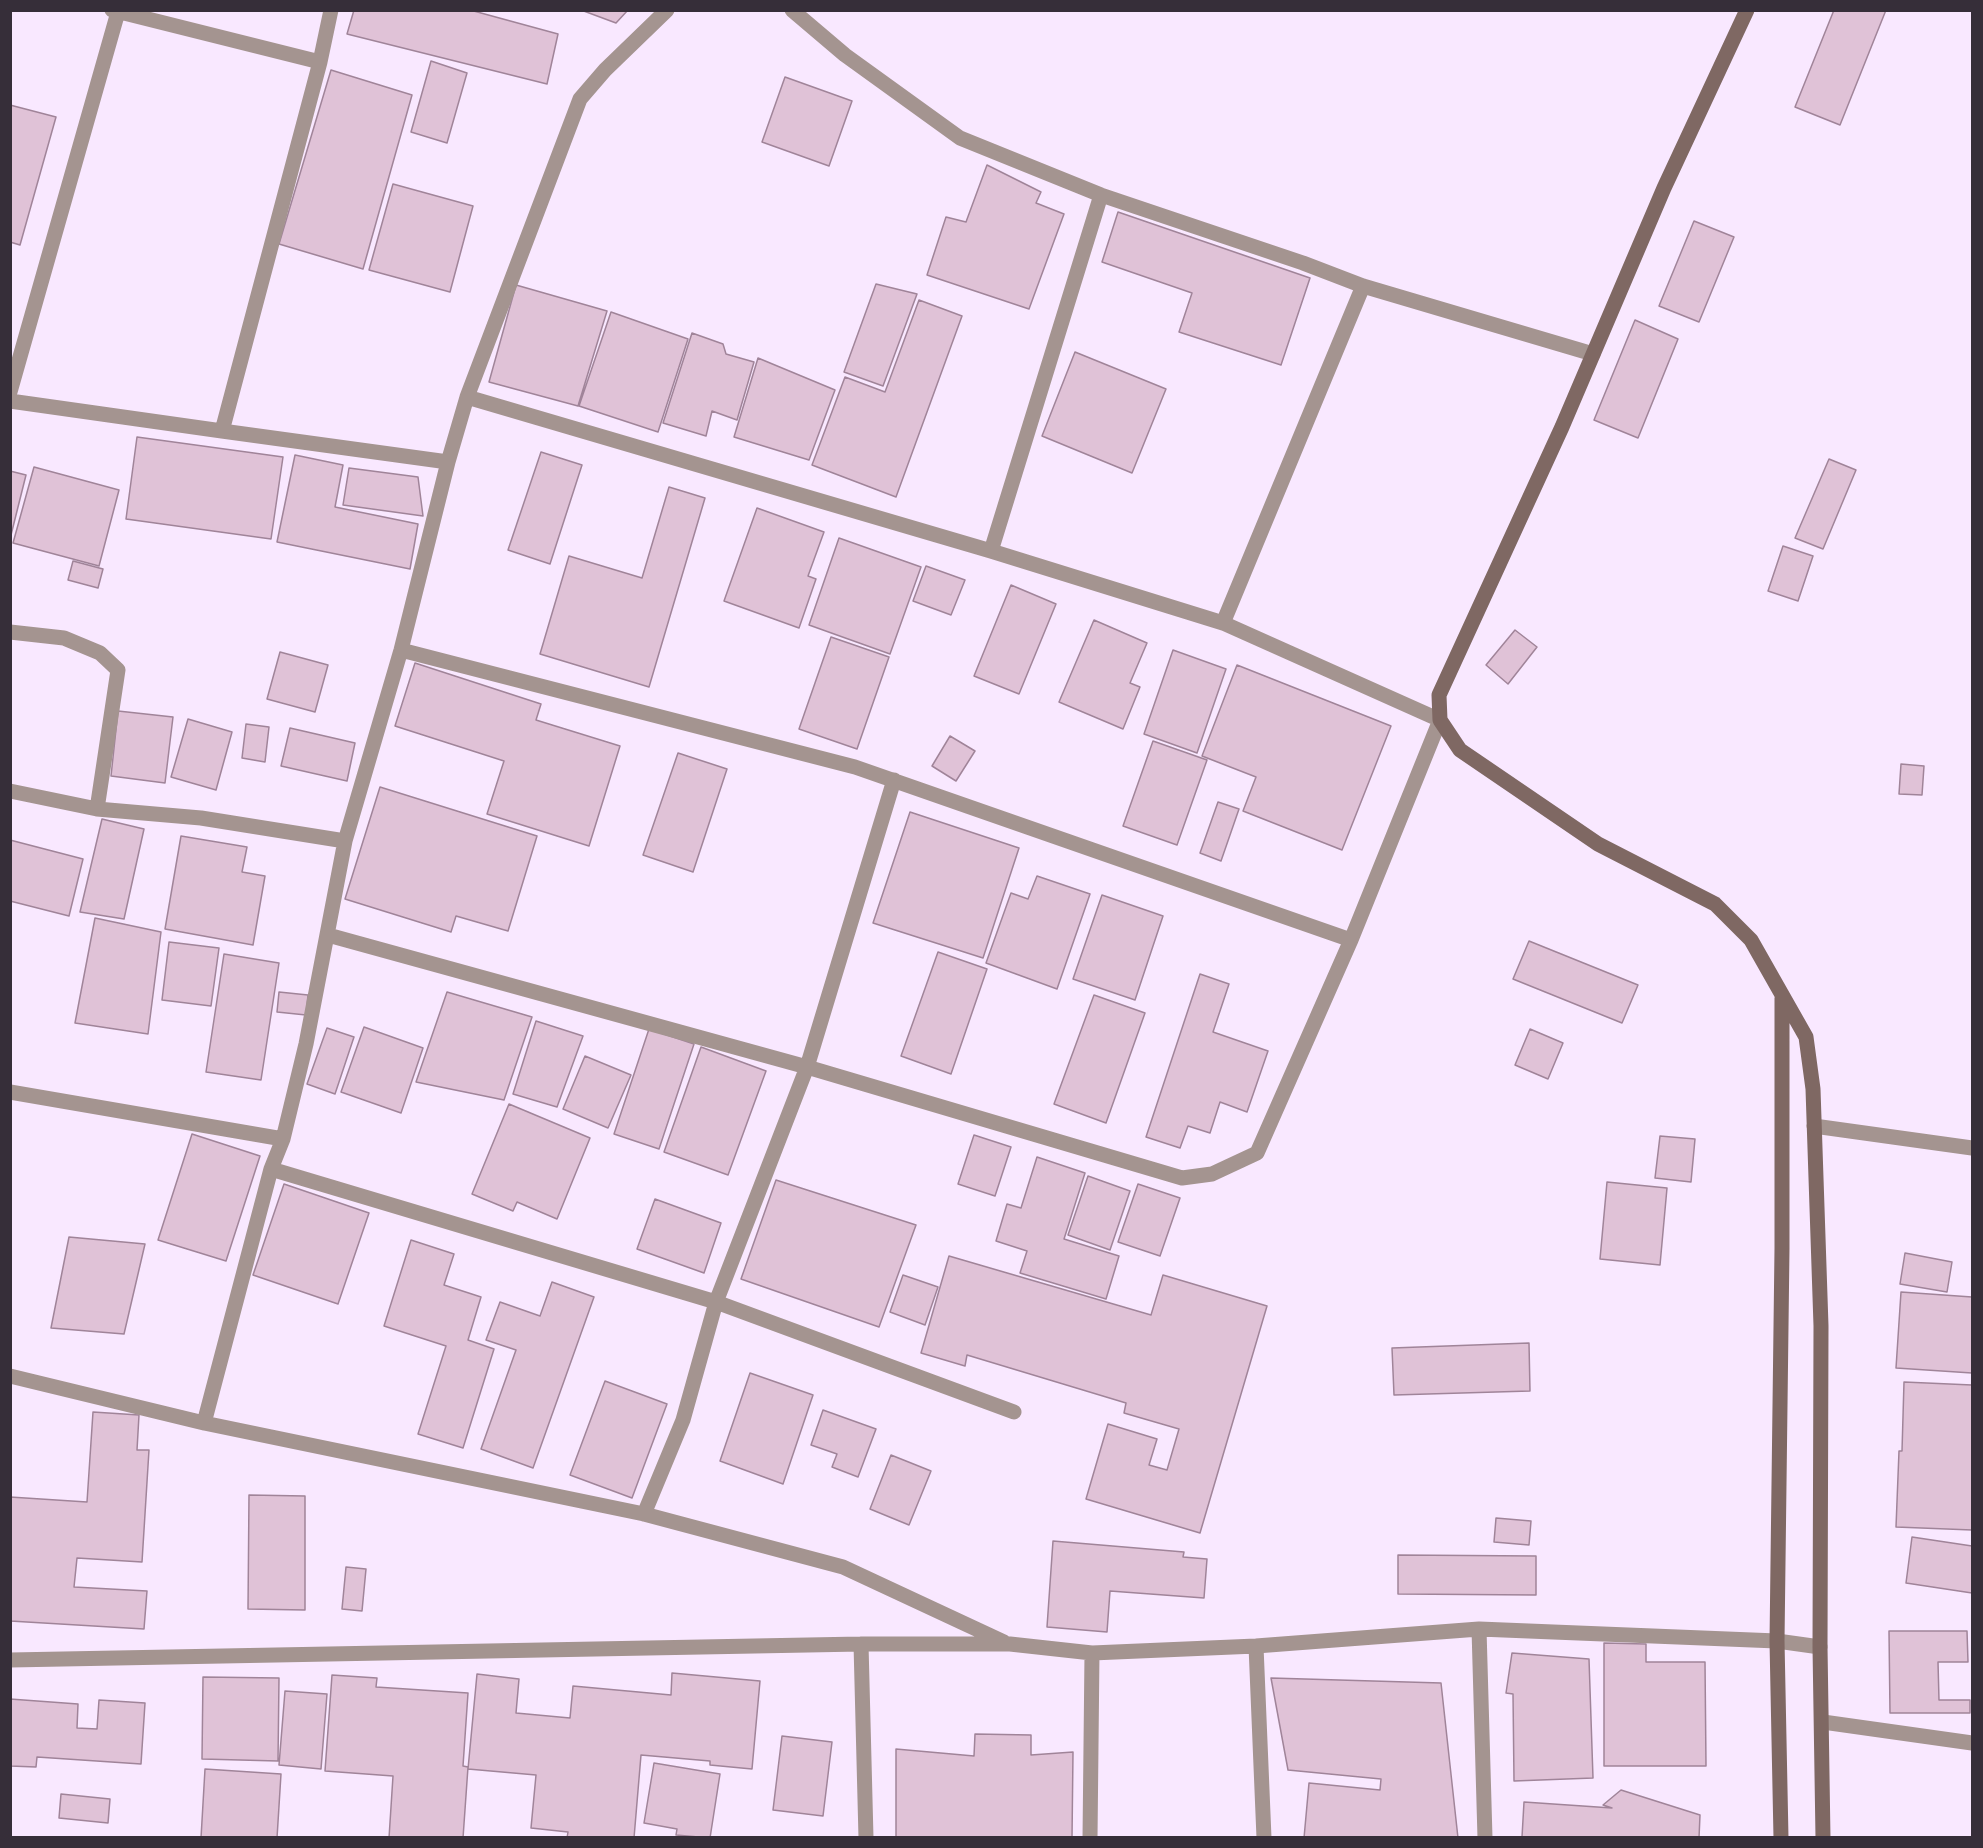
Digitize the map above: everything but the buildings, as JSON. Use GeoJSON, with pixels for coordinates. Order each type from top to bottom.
{"type":"FeatureCollection","features":[{"type":"Feature","properties":{"kind":"street"},"geometry":{"type":"LineString","coordinates":[[222,432],[320,62],[331,10]]}},
{"type":"Feature","properties":{"kind":"street"},"geometry":{"type":"LineString","coordinates":[[204,1423],[271,1169],[283,1139],[306,1044],[345,841],[401,650],[448,462],[467,397],[580,99],[605,70],[667,10]]}},
{"type":"Feature","properties":{"kind":"street"},"geometry":{"type":"LineString","coordinates":[[792,10],[845,56],[960,138],[1101,195],[1363,286],[1593,354]]}},
{"type":"Feature","properties":{"kind":"street"},"geometry":{"type":"LineString","coordinates":[[328,935],[807,1067],[1182,1178],[1212,1174],[1257,1153],[1351,940],[1440,720],[1439,695],[1562,427],[1664,188],[1747,10]]}},
{"type":"Feature","properties":{"kind":"street"},"geometry":{"type":"LineString","coordinates":[[10,392],[115,11],[320,62]]}},
{"type":"Feature","properties":{"kind":"street"},"geometry":{"type":"LineString","coordinates":[[992,551],[1101,195]]}},
{"type":"Feature","properties":{"kind":"street"},"geometry":{"type":"LineString","coordinates":[[1223,623],[1363,286]]}},
{"type":"Feature","properties":{"kind":"street"},"geometry":{"type":"LineString","coordinates":[[467,397],[992,551],[1223,623],[1440,720],[1460,750],[1598,843],[1715,904],[1750,940],[1806,1037],[1812,1089],[1821,1326],[1820,1647],[1823,1838]]}},
{"type":"Feature","properties":{"kind":"street"},"geometry":{"type":"LineString","coordinates":[[10,401],[448,462]]}},
{"type":"Feature","properties":{"kind":"street"},"geometry":{"type":"LineString","coordinates":[[10,632],[64,638],[100,653],[118,670],[97,809]]}},
{"type":"Feature","properties":{"kind":"street"},"geometry":{"type":"LineString","coordinates":[[401,650],[855,767],[1351,940]]}},
{"type":"Feature","properties":{"kind":"street"},"geometry":{"type":"LineString","coordinates":[[644,1515],[683,1420],[716,1302],[807,1067],[894,780]]}},
{"type":"Feature","properties":{"kind":"street"},"geometry":{"type":"LineString","coordinates":[[10,791],[97,809],[201,819],[345,841]]}},
{"type":"Feature","properties":{"kind":"street"},"geometry":{"type":"LineString","coordinates":[[1781,1838],[1777,1641],[1782,1248],[1782,995]]}},
{"type":"Feature","properties":{"kind":"street"},"geometry":{"type":"LineString","coordinates":[[10,1092],[283,1139]]}},
{"type":"Feature","properties":{"kind":"street"},"geometry":{"type":"LineString","coordinates":[[1814,1126],[1972,1148]]}},
{"type":"Feature","properties":{"kind":"street"},"geometry":{"type":"LineString","coordinates":[[271,1169],[716,1302],[1014,1412]]}},
{"type":"Feature","properties":{"kind":"street"},"geometry":{"type":"LineString","coordinates":[[10,1376],[204,1423],[644,1515],[843,1567],[1010,1644]]}},
{"type":"Feature","properties":{"kind":"street"},"geometry":{"type":"LineString","coordinates":[[10,1660],[861,1644],[1010,1644],[1092,1653],[1256,1646],[1479,1629],[1777,1641],[1820,1647]]}},
{"type":"Feature","properties":{"kind":"street"},"geometry":{"type":"LineString","coordinates":[[1479,1629],[1485,1838]]}},
{"type":"Feature","properties":{"kind":"street"},"geometry":{"type":"LineString","coordinates":[[861,1644],[866,1838]]}},
{"type":"Feature","properties":{"kind":"street"},"geometry":{"type":"LineString","coordinates":[[1256,1646],[1264,1838]]}},
{"type":"Feature","properties":{"kind":"street"},"geometry":{"type":"LineString","coordinates":[[1090,1838],[1092,1653]]}},
{"type":"Feature","properties":{"kind":"street"},"geometry":{"type":"LineString","coordinates":[[1822,1722],[1972,1743]]}}]}
